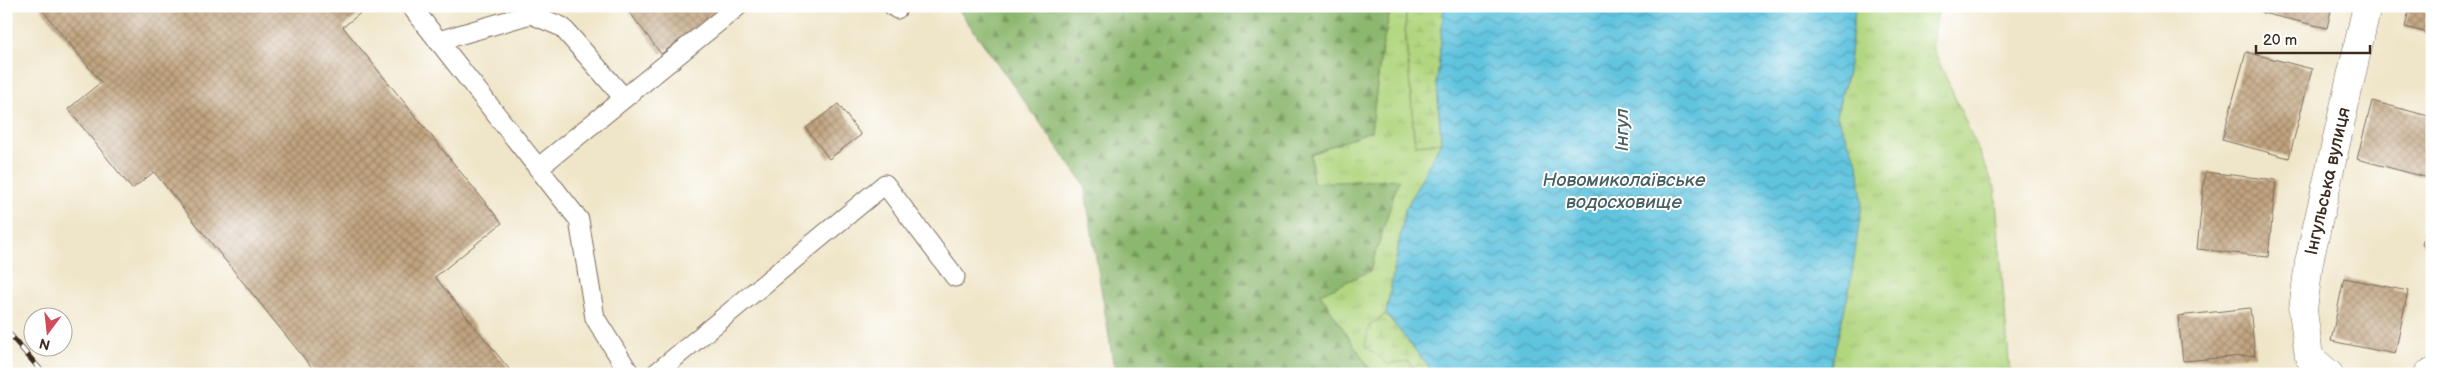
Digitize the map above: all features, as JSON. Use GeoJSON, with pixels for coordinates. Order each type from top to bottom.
{"type":"FeatureCollection","features":[{"type":"Feature","properties":{"kind":"street","name":"Інгульська вулиця"},"geometry":{"type":"LineString","coordinates":[[2319,365],[2303,310],[2309,262],[2367,6]]}},
{"type":"Feature","properties":{"kind":"street"},"geometry":{"type":"LineString","coordinates":[[2428,374],[2432,373]]}},
{"type":"Feature","properties":{"kind":"lane"},"geometry":{"type":"LineString","coordinates":[[411,6],[579,220],[595,318],[630,374]]}},
{"type":"Feature","properties":{"kind":"lane"},"geometry":{"type":"LineString","coordinates":[[538,168],[738,6]]}},
{"type":"Feature","properties":{"kind":"lane"},"geometry":{"type":"LineString","coordinates":[[438,40],[531,14],[562,27],[624,98]]}},
{"type":"Feature","properties":{"kind":"lane"},"geometry":{"type":"LineString","coordinates":[[655,374],[885,184],[955,277]]}},
{"type":"Feature","properties":{"kind":"green space"},"geometry":{"type":"Polygon","coordinates":[[[956,6],[1391,6],[1381,54],[1371,131],[1311,154],[1313,183],[1399,179],[1370,271],[1320,294],[1373,374],[1115,374],[1084,184],[956,6]]]}},
{"type":"Feature","properties":{"kind":"green space"},"geometry":{"type":"Polygon","coordinates":[[[1391,6],[1407,6],[1405,27],[1415,145],[1441,142],[1405,210],[1386,314],[1369,326],[1420,374],[1373,374],[1320,294],[1370,270],[1313,183],[1311,154],[1371,131],[1381,54],[1391,6]]]}},
{"type":"Feature","properties":{"kind":"green space"},"geometry":{"type":"Polygon","coordinates":[[[1407,6],[1444,6],[1437,82],[1441,142],[1415,145],[1405,27],[1407,6]]]}},
{"type":"Feature","properties":{"kind":"green space"},"geometry":{"type":"Polygon","coordinates":[[[1855,6],[1939,6],[1932,46],[1995,188],[2010,374],[1829,374],[1850,286],[1858,164],[1836,115],[1848,72],[1855,6]]]}},
{"type":"Feature","properties":{"kind":"green space"},"geometry":{"type":"Polygon","coordinates":[[[1386,314],[1435,374],[1420,374],[1408,361],[1388,364],[1365,346],[1369,326],[1386,314]]]}},
{"type":"Feature","properties":{"kind":"water","name":"Новомиколаївське водосховище"},"geometry":{"type":"Polygon","coordinates":[[[1444,6],[1855,6],[1848,72],[1836,115],[1858,164],[1862,203],[1850,286],[1829,374],[1435,374],[1386,314],[1405,210],[1441,142],[1437,82],[1444,6]]]}},
{"type":"Feature","properties":{"kind":"building"},"geometry":{"type":"Polygon","coordinates":[[[39,6],[359,6],[363,11],[343,27],[502,223],[435,277],[513,374],[317,374],[154,172],[132,189],[68,109],[101,82],[39,6]]]}},
{"type":"Feature","properties":{"kind":"building"},"geometry":{"type":"Polygon","coordinates":[[[625,6],[713,6],[718,12],[661,54],[625,6]]]}},
{"type":"Feature","properties":{"kind":"building"},"geometry":{"type":"Polygon","coordinates":[[[2263,6],[2332,6],[2327,28],[2262,13],[2263,6]]]}},
{"type":"Feature","properties":{"kind":"building"},"geometry":{"type":"Polygon","coordinates":[[[2410,6],[2432,6],[2432,34],[2405,27],[2410,6]]]}},
{"type":"Feature","properties":{"kind":"building"},"geometry":{"type":"Polygon","coordinates":[[[2246,52],[2312,69],[2289,158],[2222,140],[2246,52]]]}},
{"type":"Feature","properties":{"kind":"building"},"geometry":{"type":"Polygon","coordinates":[[[2372,101],[2432,117],[2432,179],[2357,159],[2372,101]]]}},
{"type":"Feature","properties":{"kind":"building"},"geometry":{"type":"Polygon","coordinates":[[[838,104],[861,135],[829,159],[806,128],[838,104]]]}},
{"type":"Feature","properties":{"kind":"building"},"geometry":{"type":"Polygon","coordinates":[[[2205,172],[2276,180],[2268,257],[2197,249],[2205,172]]]}},
{"type":"Feature","properties":{"kind":"building"},"geometry":{"type":"Polygon","coordinates":[[[2432,208],[2432,248],[2422,245],[2432,208]]]}},
{"type":"Feature","properties":{"kind":"building"},"geometry":{"type":"Polygon","coordinates":[[[2344,278],[2408,291],[2395,354],[2331,341],[2344,278]]]}},
{"type":"Feature","properties":{"kind":"building"},"geometry":{"type":"Polygon","coordinates":[[[2250,308],[2255,355],[2183,361],[2178,316],[2250,308]]]}},
{"type":"Feature","properties":{"kind":"railway"},"geometry":{"type":"LineString","coordinates":[[6,330],[44,374]]}},
{"type":"Feature","properties":{"kind":"water label","name":"Інгул"},"geometry":{"type":"Point","coordinates":[1621,130]}}]}
